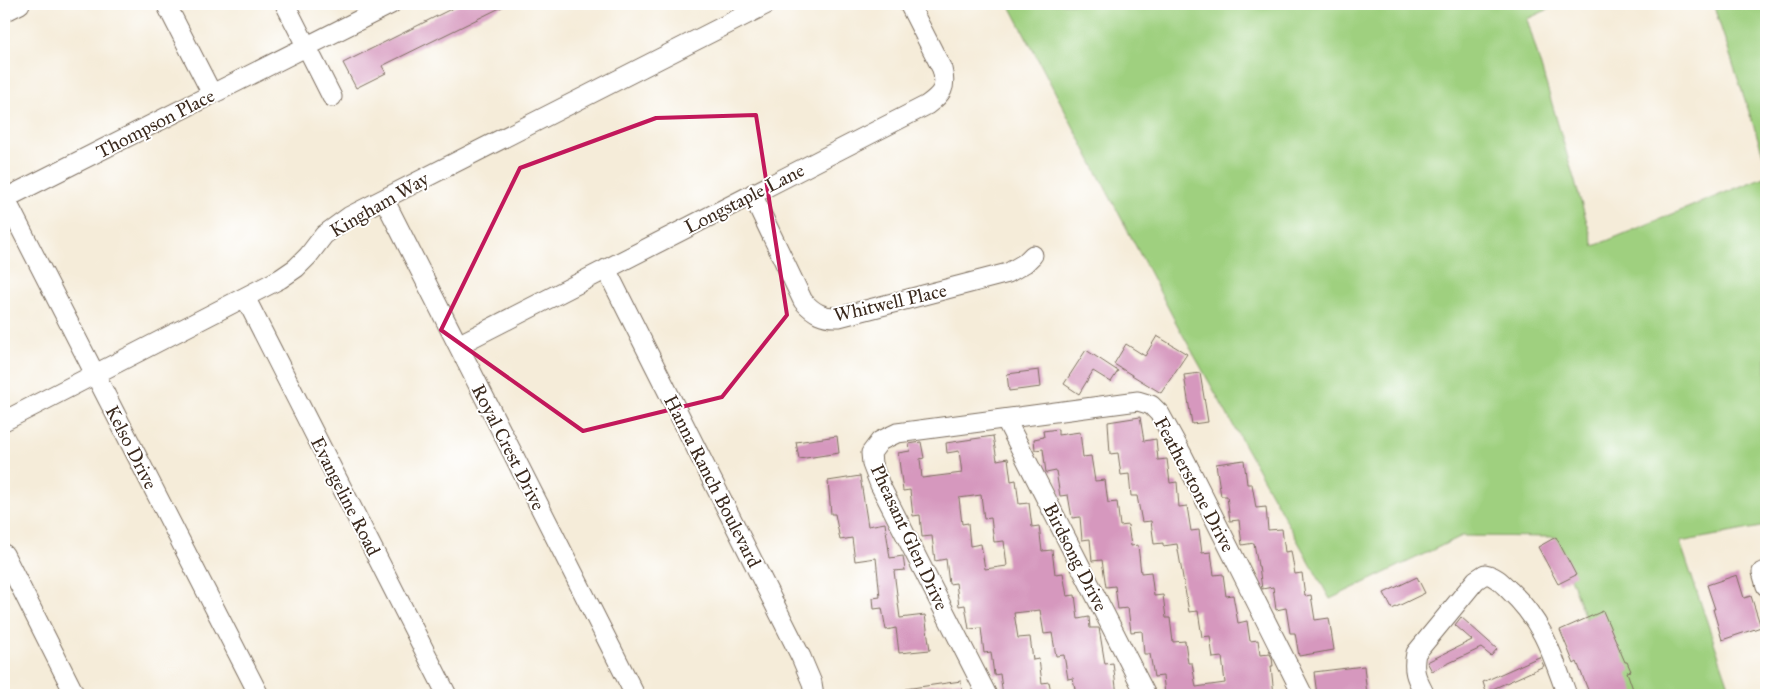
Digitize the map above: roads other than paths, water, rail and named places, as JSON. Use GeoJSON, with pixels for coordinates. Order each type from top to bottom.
{"type":"FeatureCollection","features":[{"type":"Feature","properties":{"kind":"street"},"geometry":{"type":"LineString","coordinates":[[4,12],[20,4]]}},
{"type":"Feature","properties":{"kind":"street"},"geometry":{"type":"LineString","coordinates":[[166,4],[212,94]]}},
{"type":"Feature","properties":{"kind":"street"},"geometry":{"type":"LineString","coordinates":[[285,4],[332,97]]}},
{"type":"Feature","properties":{"kind":"street","name":"Thompson Place"},"geometry":{"type":"LineString","coordinates":[[5,199],[391,4]]}},
{"type":"Feature","properties":{"kind":"street","name":"Kingham Way"},"geometry":{"type":"LineString","coordinates":[[4,421],[280,279],[296,268],[324,235],[336,225],[766,4]]}},
{"type":"Feature","properties":{"kind":"street","name":"Longstaple Lane"},"geometry":{"type":"LineString","coordinates":[[458,345],[927,105],[943,90],[945,80],[942,69],[909,4]]}},
{"type":"Feature","properties":{"kind":"street","name":"Whitwell Place"},"geometry":{"type":"LineString","coordinates":[[752,194],[803,301],[818,315],[828,318],[839,317],[1008,273],[1025,264],[1032,255]]}},
{"type":"Feature","properties":{"kind":"street","name":"Kelso Drive"},"geometry":{"type":"LineString","coordinates":[[5,199],[259,695]]}},
{"type":"Feature","properties":{"kind":"street","name":"Royal Crest Drive"},"geometry":{"type":"LineString","coordinates":[[384,199],[635,695]]}},
{"type":"Feature","properties":{"kind":"street","name":"Hanna Ranch Boulevard"},"geometry":{"type":"LineString","coordinates":[[606,269],[801,656],[812,683],[814,695]]}},
{"type":"Feature","properties":{"kind":"street","name":"Evangeline Road"},"geometry":{"type":"LineString","coordinates":[[245,297],[447,695]]}},
{"type":"Feature","properties":{"kind":"street","name":"Featherstone Drive"},"geometry":{"type":"LineString","coordinates":[[1006,420],[1138,401],[1151,405],[1160,414],[1183,456],[1303,695]]}},
{"type":"Feature","properties":{"kind":"street","name":"Pheasant Glen Drive"},"geometry":{"type":"LineString","coordinates":[[987,695],[880,485],[872,464],[871,453],[880,441],[897,433],[1006,420]]}},
{"type":"Feature","properties":{"kind":"street","name":"Birdsong Drive"},"geometry":{"type":"LineString","coordinates":[[1006,420],[1146,695]]}},
{"type":"Feature","properties":{"kind":"street"},"geometry":{"type":"LineString","coordinates":[[4,554],[75,695]]}},
{"type":"Feature","properties":{"kind":"street"},"geometry":{"type":"LineString","coordinates":[[1425,695],[1416,676],[1414,665],[1416,653],[1476,580],[1485,574],[1494,576],[1525,605],[1545,637],[1567,695]]}}]}
